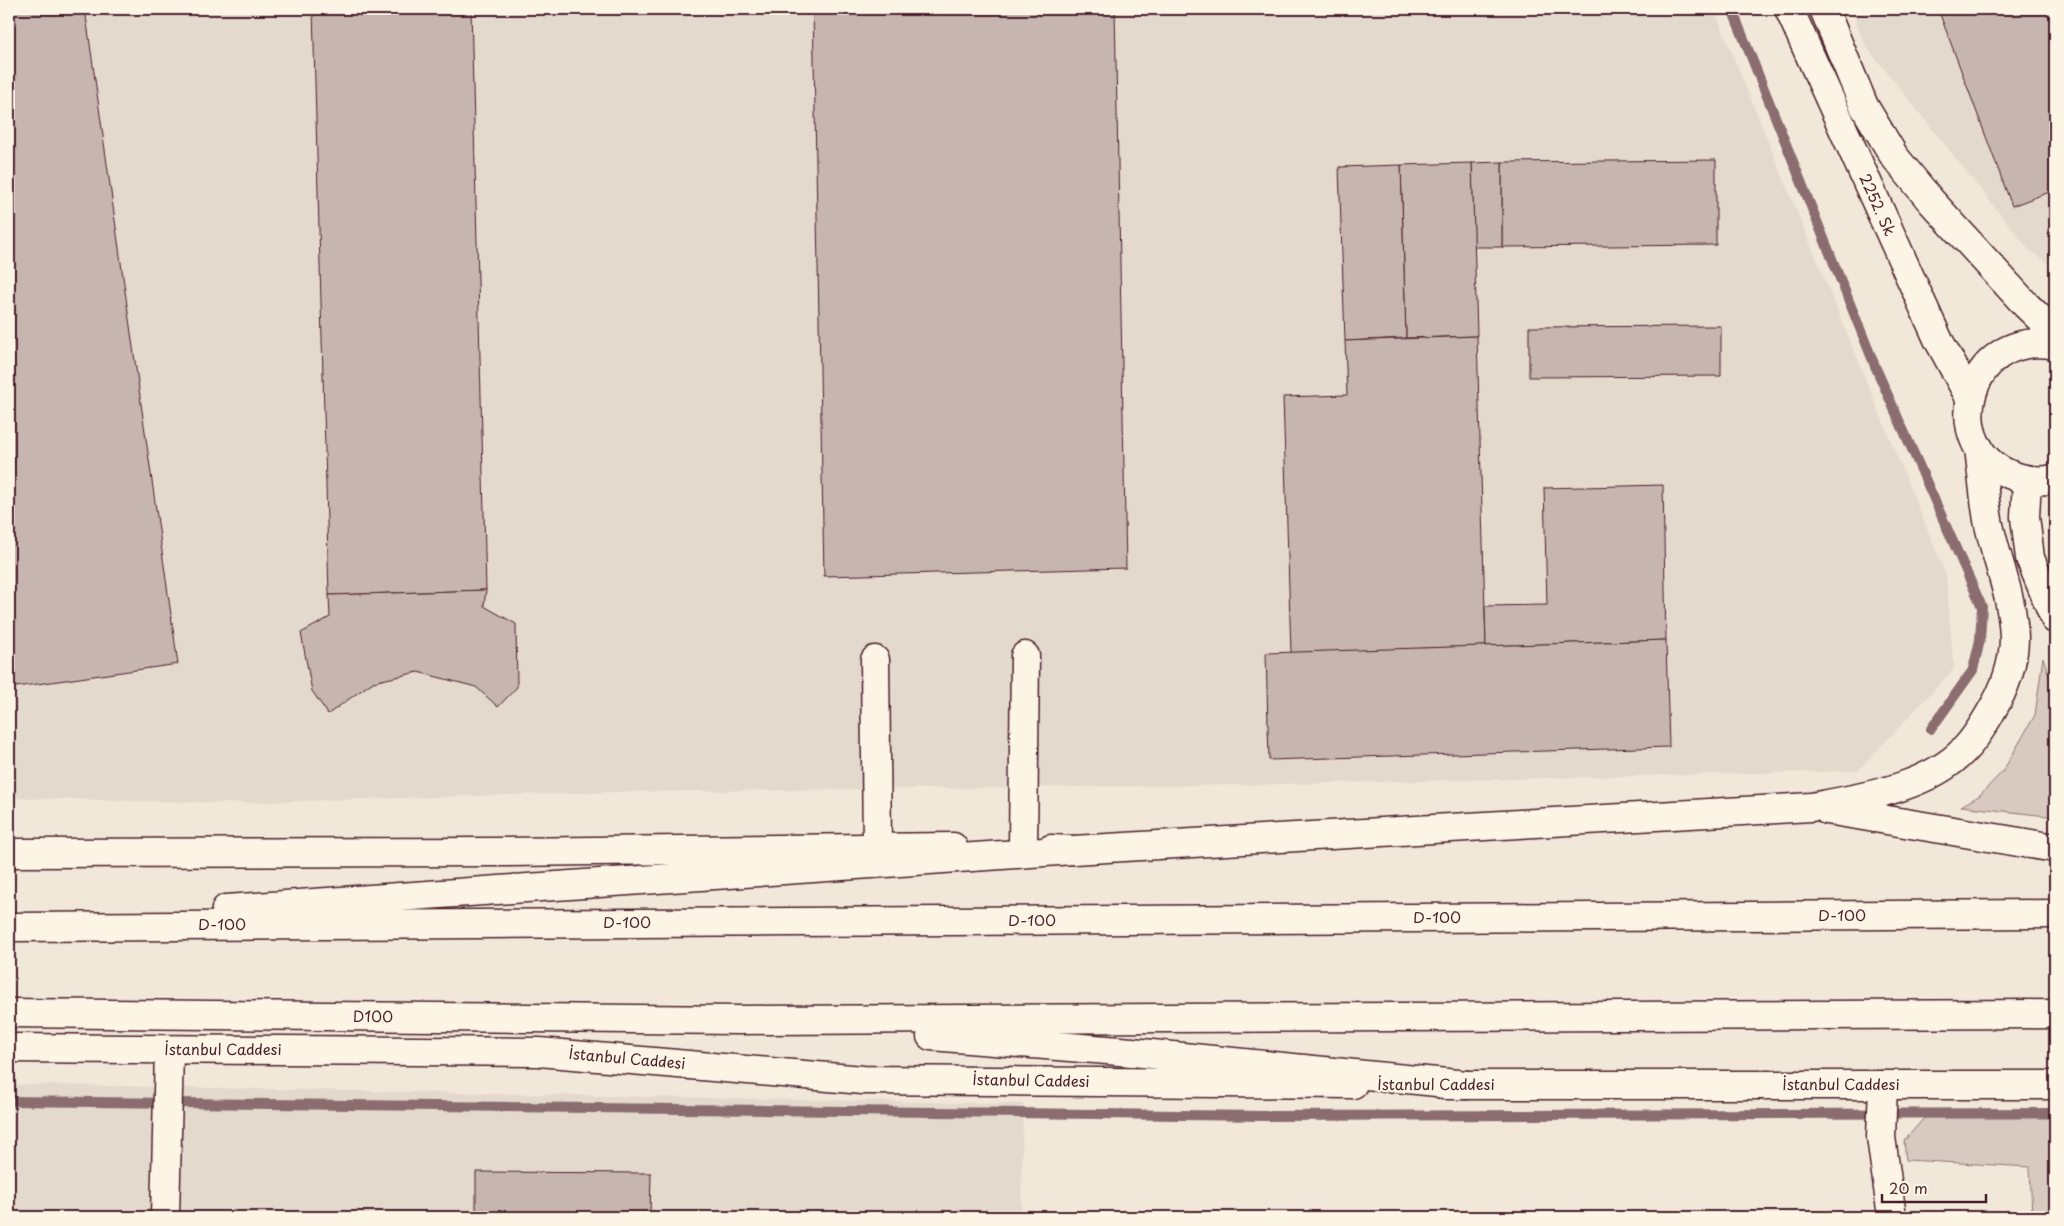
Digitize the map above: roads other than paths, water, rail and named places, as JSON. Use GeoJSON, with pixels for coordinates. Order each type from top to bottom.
{"type":"FeatureCollection","features":[{"type":"Feature","properties":{"kind":"main road","name":"2252. Sk"},"geometry":{"type":"LineString","coordinates":[[1789,9],[1938,338],[1970,398]]}},
{"type":"Feature","properties":{"kind":"main road"},"geometry":{"type":"LineString","coordinates":[[1824,9],[1864,106],[1894,156],[1930,201],[2055,333]]}},
{"type":"Feature","properties":{"kind":"main road"},"geometry":{"type":"LineString","coordinates":[[2055,345],[2042,343],[2023,345],[2004,352],[1988,364],[1977,380],[1970,398],[1969,418],[1973,436],[1979,448],[1992,464],[2008,474],[2047,480],[2025,517],[2030,558],[2055,619]]}},
{"type":"Feature","properties":{"kind":"main road"},"geometry":{"type":"LineString","coordinates":[[9,925],[1073,850],[1811,807],[1886,793],[1944,767],[1964,751],[1979,732],[1999,700],[2009,674],[2014,639],[2008,595],[1988,520],[1979,448]]}},
{"type":"Feature","properties":{"kind":"main road"},"geometry":{"type":"LineString","coordinates":[[1023,847],[1025,656]]}},
{"type":"Feature","properties":{"kind":"main road"},"geometry":{"type":"LineString","coordinates":[[875,660],[877,847]]}},
{"type":"Feature","properties":{"kind":"main road"},"geometry":{"type":"LineString","coordinates":[[1811,807],[2055,848]]}},
{"type":"Feature","properties":{"kind":"main road"},"geometry":{"type":"LineString","coordinates":[[9,853],[505,852],[877,847],[1023,847],[1073,850]]}},
{"type":"Feature","properties":{"kind":"main road","name":"D-100"},"geometry":{"type":"LineString","coordinates":[[9,925],[2055,914]]}},
{"type":"Feature","properties":{"kind":"main road","name":"D100"},"geometry":{"type":"LineString","coordinates":[[9,1013],[738,1020]]}},
{"type":"Feature","properties":{"kind":"main road"},"geometry":{"type":"LineString","coordinates":[[738,1020],[2055,1014]]}},
{"type":"Feature","properties":{"kind":"main road"},"geometry":{"type":"LineString","coordinates":[[738,1020],[1132,1052],[1467,1085]]}},
{"type":"Feature","properties":{"kind":"main road","name":"İstanbul Caddesi"},"geometry":{"type":"LineString","coordinates":[[9,1048],[539,1052],[863,1080],[1467,1085],[2055,1086]]}},
{"type":"Feature","properties":{"kind":"main road"},"geometry":{"type":"LineString","coordinates":[[165,1217],[169,1050]]}},
{"type":"Feature","properties":{"kind":"main road"},"geometry":{"type":"LineString","coordinates":[[1883,1085],[1881,1137],[1892,1217]]}},
{"type":"Feature","properties":{"kind":"waterway"},"geometry":{"type":"LineString","coordinates":[[1732,9],[1875,366],[1982,607],[1980,640],[1973,670],[1931,729]]}},
{"type":"Feature","properties":{"kind":"waterway"},"geometry":{"type":"LineString","coordinates":[[9,1101],[1266,1116],[2055,1113]]}}]}
